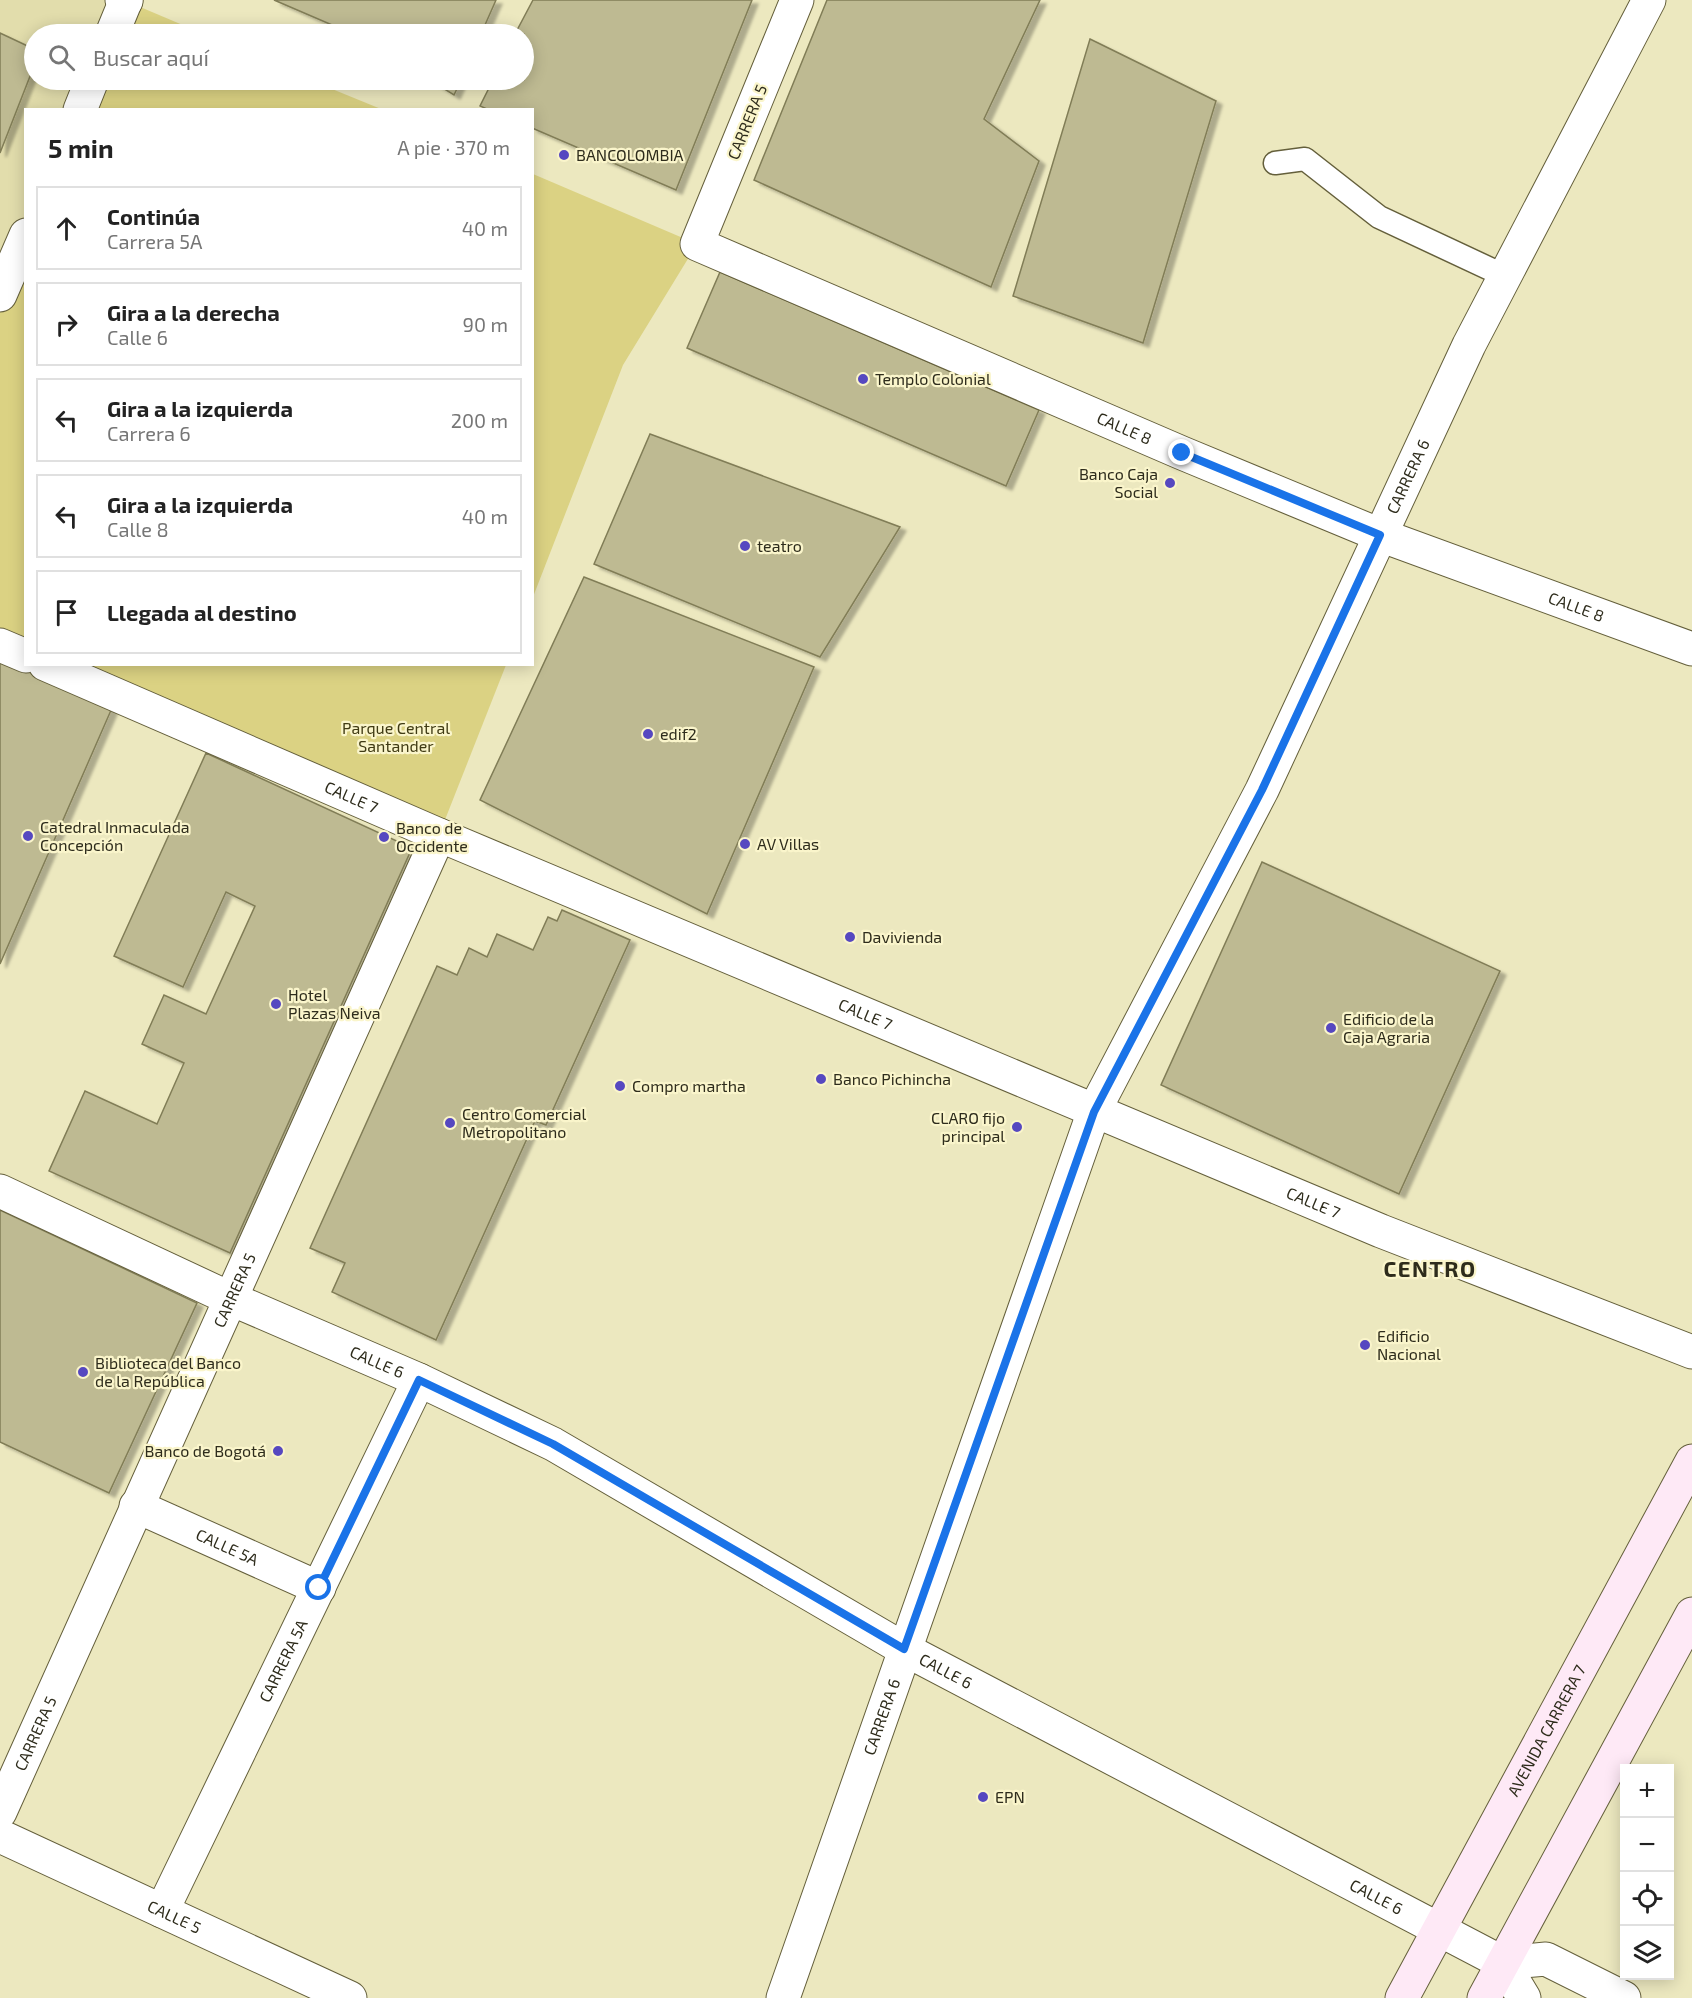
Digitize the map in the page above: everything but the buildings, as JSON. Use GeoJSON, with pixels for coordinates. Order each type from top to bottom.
{"type":"FeatureCollection","features":[{"type":"Feature","properties":{"kind":"main road","name":"AVENIDA CARRERA 7"},"geometry":{"type":"LineString","coordinates":[[1402,1998],[1692,1461]]}},
{"type":"Feature","properties":{"kind":"main road"},"geometry":{"type":"LineString","coordinates":[[1484,1998],[1692,1614]]}},
{"type":"Feature","properties":{"kind":"street"},"geometry":{"type":"LineString","coordinates":[[116,24],[125,0]]}},
{"type":"Feature","properties":{"kind":"street","name":"CARRERA 5"},"geometry":{"type":"LineString","coordinates":[[697,244],[797,0]]}},
{"type":"Feature","properties":{"kind":"street","name":"CARRERA 6"},"geometry":{"type":"LineString","coordinates":[[783,1998],[1094,1112],[1262,790],[1469,345],[1649,0]]}},
{"type":"Feature","properties":{"kind":"street"},"geometry":{"type":"LineString","coordinates":[[81,108],[88,90]]}},
{"type":"Feature","properties":{"kind":"street"},"geometry":{"type":"LineString","coordinates":[[0,295],[24,240]]}},
{"type":"Feature","properties":{"kind":"street","name":"CALLE 8"},"geometry":{"type":"LineString","coordinates":[[697,244],[1182,453],[1380,535],[1692,649]]}},
{"type":"Feature","properties":{"kind":"street"},"geometry":{"type":"LineString","coordinates":[[0,645],[24,655]]}},
{"type":"Feature","properties":{"kind":"street","name":"CALLE 7"},"geometry":{"type":"LineString","coordinates":[[50,666],[439,835],[1094,1112],[1381,1231],[1692,1352]]}},
{"type":"Feature","properties":{"kind":"street","name":"CARRERA 5"},"geometry":{"type":"LineString","coordinates":[[0,1812],[439,835]]}},
{"type":"Feature","properties":{"kind":"street","name":"CALLE 6"},"geometry":{"type":"LineString","coordinates":[[0,1191],[229,1298],[419,1380],[553,1444],[904,1649],[1503,1963]]}},
{"type":"Feature","properties":{"kind":"street","name":"CARRERA 5A"},"geometry":{"type":"LineString","coordinates":[[162,1911],[419,1380]]}},
{"type":"Feature","properties":{"kind":"street","name":"CALLE 5A"},"geometry":{"type":"LineString","coordinates":[[136,1506],[319,1588]]}},
{"type":"Feature","properties":{"kind":"street","name":"CALLE 5"},"geometry":{"type":"LineString","coordinates":[[0,1836],[350,1998]]}},
{"type":"Feature","properties":{"kind":"street"},"geometry":{"type":"LineString","coordinates":[[1524,1998],[1503,1963],[1546,1959],[1624,1998]]}},
{"type":"Feature","properties":{"kind":"lane"},"geometry":{"type":"LineString","coordinates":[[1275,163],[1305,159],[1379,217],[1505,276]]}},
{"type":"Feature","properties":{"kind":"shaded area"},"geometry":{"type":"Polygon","coordinates":[[[0,0],[122,0],[115,24],[24,24],[24,90],[88,90],[80,108],[24,108],[24,237],[0,295],[0,0]]]}},
{"type":"Feature","properties":{"kind":"green space"},"geometry":{"type":"Polygon","coordinates":[[[126,1],[180,24],[116,24],[126,1]]]}},
{"type":"Feature","properties":{"kind":"green space"},"geometry":{"type":"Polygon","coordinates":[[[88,90],[334,90],[379,108],[81,108],[88,90]]]}},
{"type":"Feature","properties":{"kind":"green space"},"geometry":{"type":"Polygon","coordinates":[[[534,174],[697,244],[623,365],[534,594],[534,174]]]}},
{"type":"Feature","properties":{"kind":"green space"},"geometry":{"type":"Polygon","coordinates":[[[24,237],[24,656],[0,645],[0,295],[24,237]]]}},
{"type":"Feature","properties":{"kind":"green space","name":"Parque Central Santander"},"geometry":{"type":"Polygon","coordinates":[[[47,666],[506,666],[439,835],[47,666]]]}},
{"type":"Feature","properties":{"kind":"place","name":"BANCOLOMBIA"},"geometry":{"type":"Point","coordinates":[564,155]}},
{"type":"Feature","properties":{"kind":"place","name":"Templo Colonial"},"geometry":{"type":"Point","coordinates":[863,379]}},
{"type":"Feature","properties":{"kind":"place","name":"Banco Caja Social"},"geometry":{"type":"Point","coordinates":[1170,483]}},
{"type":"Feature","properties":{"kind":"place","name":"teatro"},"geometry":{"type":"Point","coordinates":[745,546]}},
{"type":"Feature","properties":{"kind":"place","name":"edif2"},"geometry":{"type":"Point","coordinates":[648,734]}},
{"type":"Feature","properties":{"kind":"place","name":"Catedral Inmaculada Concepción"},"geometry":{"type":"Point","coordinates":[28,836]}},
{"type":"Feature","properties":{"kind":"place","name":"Banco de Occidente"},"geometry":{"type":"Point","coordinates":[384,837]}},
{"type":"Feature","properties":{"kind":"place","name":"AV Villas"},"geometry":{"type":"Point","coordinates":[745,844]}},
{"type":"Feature","properties":{"kind":"place","name":"Davivienda"},"geometry":{"type":"Point","coordinates":[850,937]}},
{"type":"Feature","properties":{"kind":"place","name":"Hotel Plazas Neiva"},"geometry":{"type":"Point","coordinates":[276,1004]}},
{"type":"Feature","properties":{"kind":"place","name":"Edificio de la Caja Agraria"},"geometry":{"type":"Point","coordinates":[1331,1028]}},
{"type":"Feature","properties":{"kind":"place","name":"Banco Pichincha"},"geometry":{"type":"Point","coordinates":[821,1079]}},
{"type":"Feature","properties":{"kind":"place","name":"Compro martha"},"geometry":{"type":"Point","coordinates":[620,1086]}},
{"type":"Feature","properties":{"kind":"place","name":"Centro Comercial Metropolitano"},"geometry":{"type":"Point","coordinates":[450,1123]}},
{"type":"Feature","properties":{"kind":"place","name":"CLARO fijo principal"},"geometry":{"type":"Point","coordinates":[1017,1127]}},
{"type":"Feature","properties":{"kind":"place","name":"Edificio Nacional"},"geometry":{"type":"Point","coordinates":[1365,1345]}},
{"type":"Feature","properties":{"kind":"place","name":"Biblioteca del Banco de la República"},"geometry":{"type":"Point","coordinates":[83,1372]}},
{"type":"Feature","properties":{"kind":"place","name":"Banco de Bogotá"},"geometry":{"type":"Point","coordinates":[278,1451]}},
{"type":"Feature","properties":{"kind":"place","name":"EPN"},"geometry":{"type":"Point","coordinates":[983,1797]}},
{"type":"Feature","properties":{"kind":"district","name":"CENTRO"},"geometry":{"type":"Point","coordinates":[1430,1269]}},
{"type":"Feature","properties":{"kind":"route"},"geometry":{"type":"LineString","coordinates":[[319,1588],[419,1380],[553,1444],[904,1649],[1094,1112],[1262,790],[1380,535],[1182,453]]}}]}
